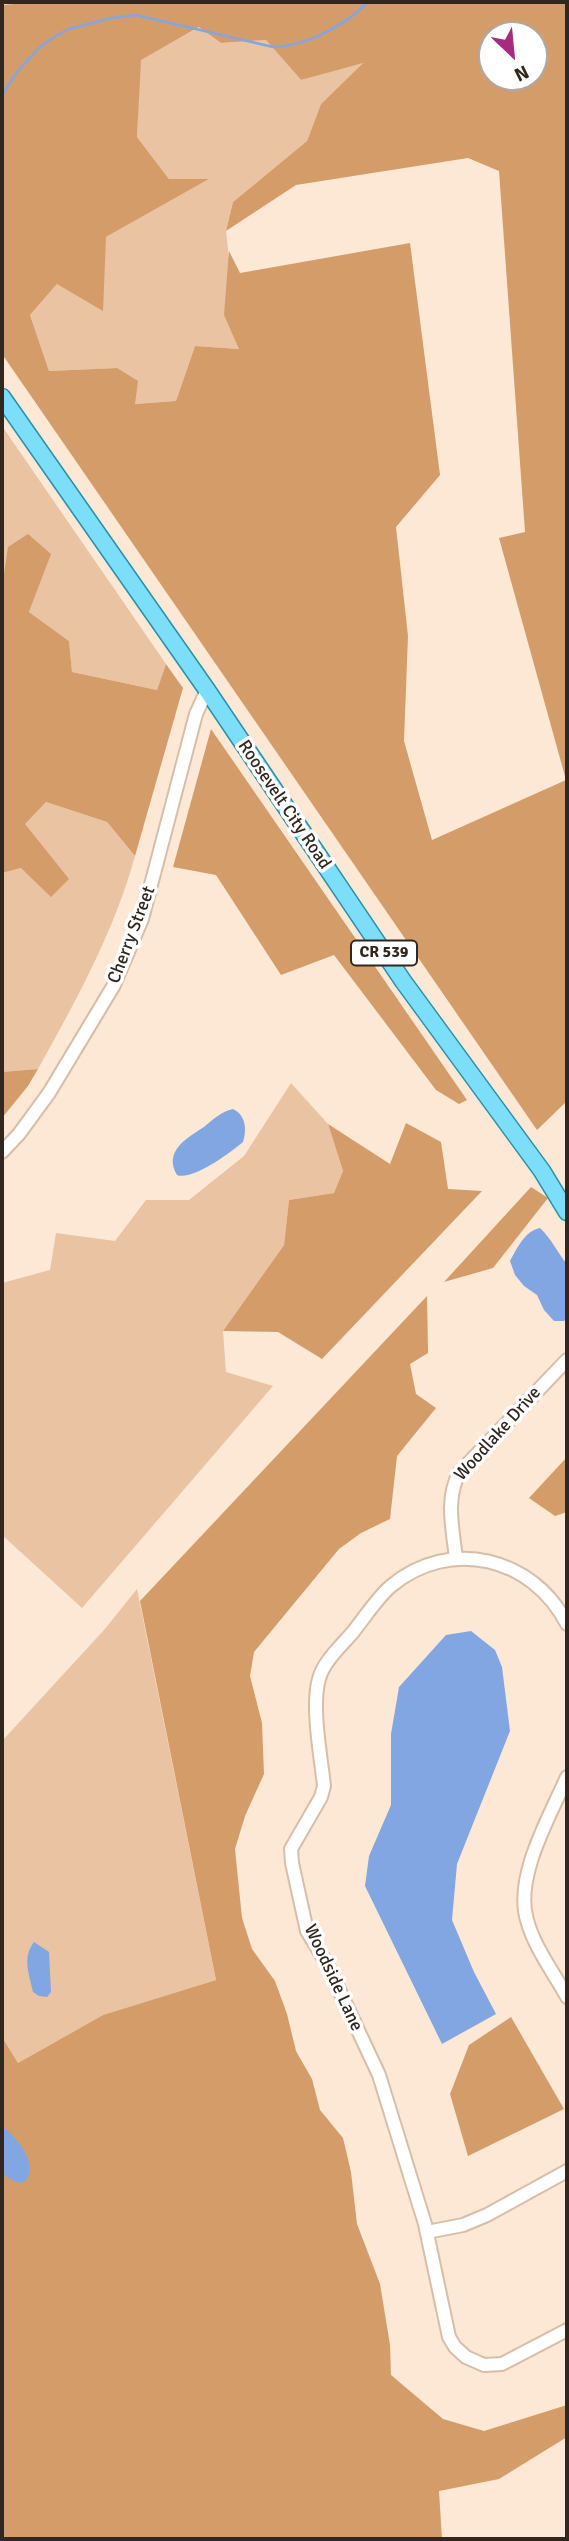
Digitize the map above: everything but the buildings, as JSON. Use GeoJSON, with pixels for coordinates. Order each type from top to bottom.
{"type":"FeatureCollection","features":[{"type":"Feature","properties":{"kind":"main road","name":"Roosevelt City Road"},"geometry":{"type":"LineString","coordinates":[[2,397],[207,691],[396,970],[542,1171],[567,1212]]}},
{"type":"Feature","properties":{"kind":"street","name":"Cherry Street"},"geometry":{"type":"LineString","coordinates":[[2,1152],[19,1134],[62,1074],[114,985],[142,919],[195,714],[207,691]]}},
{"type":"Feature","properties":{"kind":"street","name":"Woodlake Drive"},"geometry":{"type":"LineString","coordinates":[[456,1559],[449,1503],[450,1490],[458,1473],[567,1360]]}},
{"type":"Feature","properties":{"kind":"street","name":"Woodside Lane"},"geometry":{"type":"LineString","coordinates":[[567,1625],[551,1598],[517,1572],[481,1559],[456,1559],[428,1564],[390,1587],[319,1677],[316,1700],[324,1786],[321,1797],[291,1849],[307,1931],[327,1964],[379,2075],[427,2232],[447,2329],[455,2347],[466,2357],[484,2365],[502,2364],[567,2329]]}},
{"type":"Feature","properties":{"kind":"street"},"geometry":{"type":"LineString","coordinates":[[567,1777],[526,1877],[524,1900],[526,1919],[532,1934],[567,1997]]}},
{"type":"Feature","properties":{"kind":"street"},"geometry":{"type":"LineString","coordinates":[[427,2232],[463,2225],[488,2215],[567,2171]]}},
{"type":"Feature","properties":{"kind":"shaded area"},"geometry":{"type":"Polygon","coordinates":[[[37,2],[567,2],[567,1101],[537,1130],[2,354],[2,5],[37,2]],[[199,27],[141,60],[137,137],[169,179],[209,179],[106,237],[103,311],[57,284],[30,315],[49,371],[117,368],[138,381],[135,404],[176,401],[195,346],[239,349],[224,315],[229,251],[240,273],[410,243],[440,475],[396,527],[408,636],[404,741],[432,840],[566,780],[499,538],[525,532],[499,171],[468,158],[296,185],[226,231],[233,202],[307,141],[321,104],[363,63],[301,80],[266,40],[221,43],[199,27]]]}},
{"type":"Feature","properties":{"kind":"shaded area"},"geometry":{"type":"Polygon","coordinates":[[[200,27],[221,43],[266,40],[301,80],[364,62],[321,104],[307,141],[233,202],[226,231],[239,349],[195,346],[176,401],[134,404],[117,368],[49,371],[30,315],[57,284],[106,237],[207,180],[169,179],[137,137],[140,60],[200,27]]]}},
{"type":"Feature","properties":{"kind":"shaded area"},"geometry":{"type":"Polygon","coordinates":[[[2,426],[166,664],[157,690],[72,672],[69,641],[29,612],[50,554],[2,588],[2,426]]]}},
{"type":"Feature","properties":{"kind":"shaded area"},"geometry":{"type":"Polygon","coordinates":[[[28,534],[51,554],[29,612],[69,641],[72,672],[157,690],[166,664],[183,688],[135,856],[107,822],[46,802],[25,824],[69,879],[51,897],[21,868],[2,873],[2,588],[8,547],[28,534]]]}},
{"type":"Feature","properties":{"kind":"shaded area"},"geometry":{"type":"Polygon","coordinates":[[[211,729],[467,1100],[459,1104],[436,1090],[334,955],[281,975],[216,875],[173,867],[211,729]]]}},
{"type":"Feature","properties":{"kind":"shaded area"},"geometry":{"type":"Polygon","coordinates":[[[46,802],[107,822],[135,856],[105,939],[38,1069],[2,1072],[2,873],[21,868],[24,824],[46,802]]]}},
{"type":"Feature","properties":{"kind":"shaded area"},"geometry":{"type":"Polygon","coordinates":[[[38,1069],[28,1086],[2,1118],[2,1072],[38,1069]]]}},
{"type":"Feature","properties":{"kind":"shaded area"},"geometry":{"type":"Polygon","coordinates":[[[291,1083],[328,1124],[343,1171],[334,1193],[289,1200],[284,1245],[223,1331],[226,1372],[273,1386],[82,1608],[2,1535],[2,1283],[50,1270],[56,1233],[115,1241],[146,1200],[189,1200],[244,1156],[291,1083]]]}},
{"type":"Feature","properties":{"kind":"shaded area"},"geometry":{"type":"Polygon","coordinates":[[[406,1123],[441,1142],[448,1189],[482,1191],[322,1359],[278,1332],[223,1331],[284,1245],[289,1200],[334,1193],[343,1171],[328,1124],[390,1164],[406,1123]]]}},
{"type":"Feature","properties":{"kind":"shaded area"},"geometry":{"type":"Polygon","coordinates":[[[531,1187],[548,1198],[493,1268],[444,1282],[531,1187]]]}},
{"type":"Feature","properties":{"kind":"shaded area"},"geometry":{"type":"Polygon","coordinates":[[[427,1296],[428,1353],[410,1364],[416,1394],[436,1408],[397,1456],[390,1519],[361,1533],[339,1549],[254,1652],[250,1676],[262,1723],[264,1774],[245,1816],[235,1849],[242,1918],[252,1949],[275,1981],[296,2051],[312,2079],[320,2110],[343,2138],[351,2172],[357,2224],[380,2284],[390,2345],[391,2375],[443,2419],[484,2431],[567,2405],[567,2437],[499,2479],[439,2491],[442,2539],[2,2539],[2,2037],[18,2063],[103,2015],[216,1980],[140,1601],[427,1296]]]}},
{"type":"Feature","properties":{"kind":"shaded area"},"geometry":{"type":"Polygon","coordinates":[[[567,1457],[567,1512],[555,1516],[529,1498],[567,1457]]]}},
{"type":"Feature","properties":{"kind":"shaded area"},"geometry":{"type":"Polygon","coordinates":[[[137,1589],[216,1980],[103,2015],[18,2063],[2,2037],[2,1741],[104,1630],[137,1589]]]}},
{"type":"Feature","properties":{"kind":"shaded area"},"geometry":{"type":"Polygon","coordinates":[[[511,2017],[564,2109],[468,2156],[450,2094],[469,2045],[511,2017]]]}},
{"type":"Feature","properties":{"kind":"water"},"geometry":{"type":"Polygon","coordinates":[[[233,1109],[241,1115],[244,1123],[243,1142],[201,1170],[184,1176],[177,1175],[173,1159],[179,1146],[217,1116],[233,1109]]]}},
{"type":"Feature","properties":{"kind":"water"},"geometry":{"type":"Polygon","coordinates":[[[540,1228],[567,1264],[567,1318],[564,1321],[554,1321],[544,1310],[537,1295],[515,1275],[510,1261],[526,1236],[540,1228]]]}},
{"type":"Feature","properties":{"kind":"water"},"geometry":{"type":"Polygon","coordinates":[[[471,1631],[495,1650],[502,1667],[510,1731],[457,1864],[452,1920],[474,1972],[496,2014],[442,2044],[365,1886],[369,1856],[391,1805],[391,1734],[399,1687],[446,1635],[471,1631]]]}},
{"type":"Feature","properties":{"kind":"water"},"geometry":{"type":"Polygon","coordinates":[[[34,1942],[49,1952],[51,1992],[47,1997],[33,1992],[27,1960],[34,1942]]]}},
{"type":"Feature","properties":{"kind":"water"},"geometry":{"type":"Polygon","coordinates":[[[2,2127],[14,2137],[29,2161],[28,2177],[23,2183],[13,2181],[2,2173],[2,2127]]]}},
{"type":"Feature","properties":{"kind":"waterway"},"geometry":{"type":"LineString","coordinates":[[2,96],[16,73],[39,48],[54,37],[69,29],[111,18],[136,15],[273,47],[312,39],[336,27],[368,2]]}}]}
